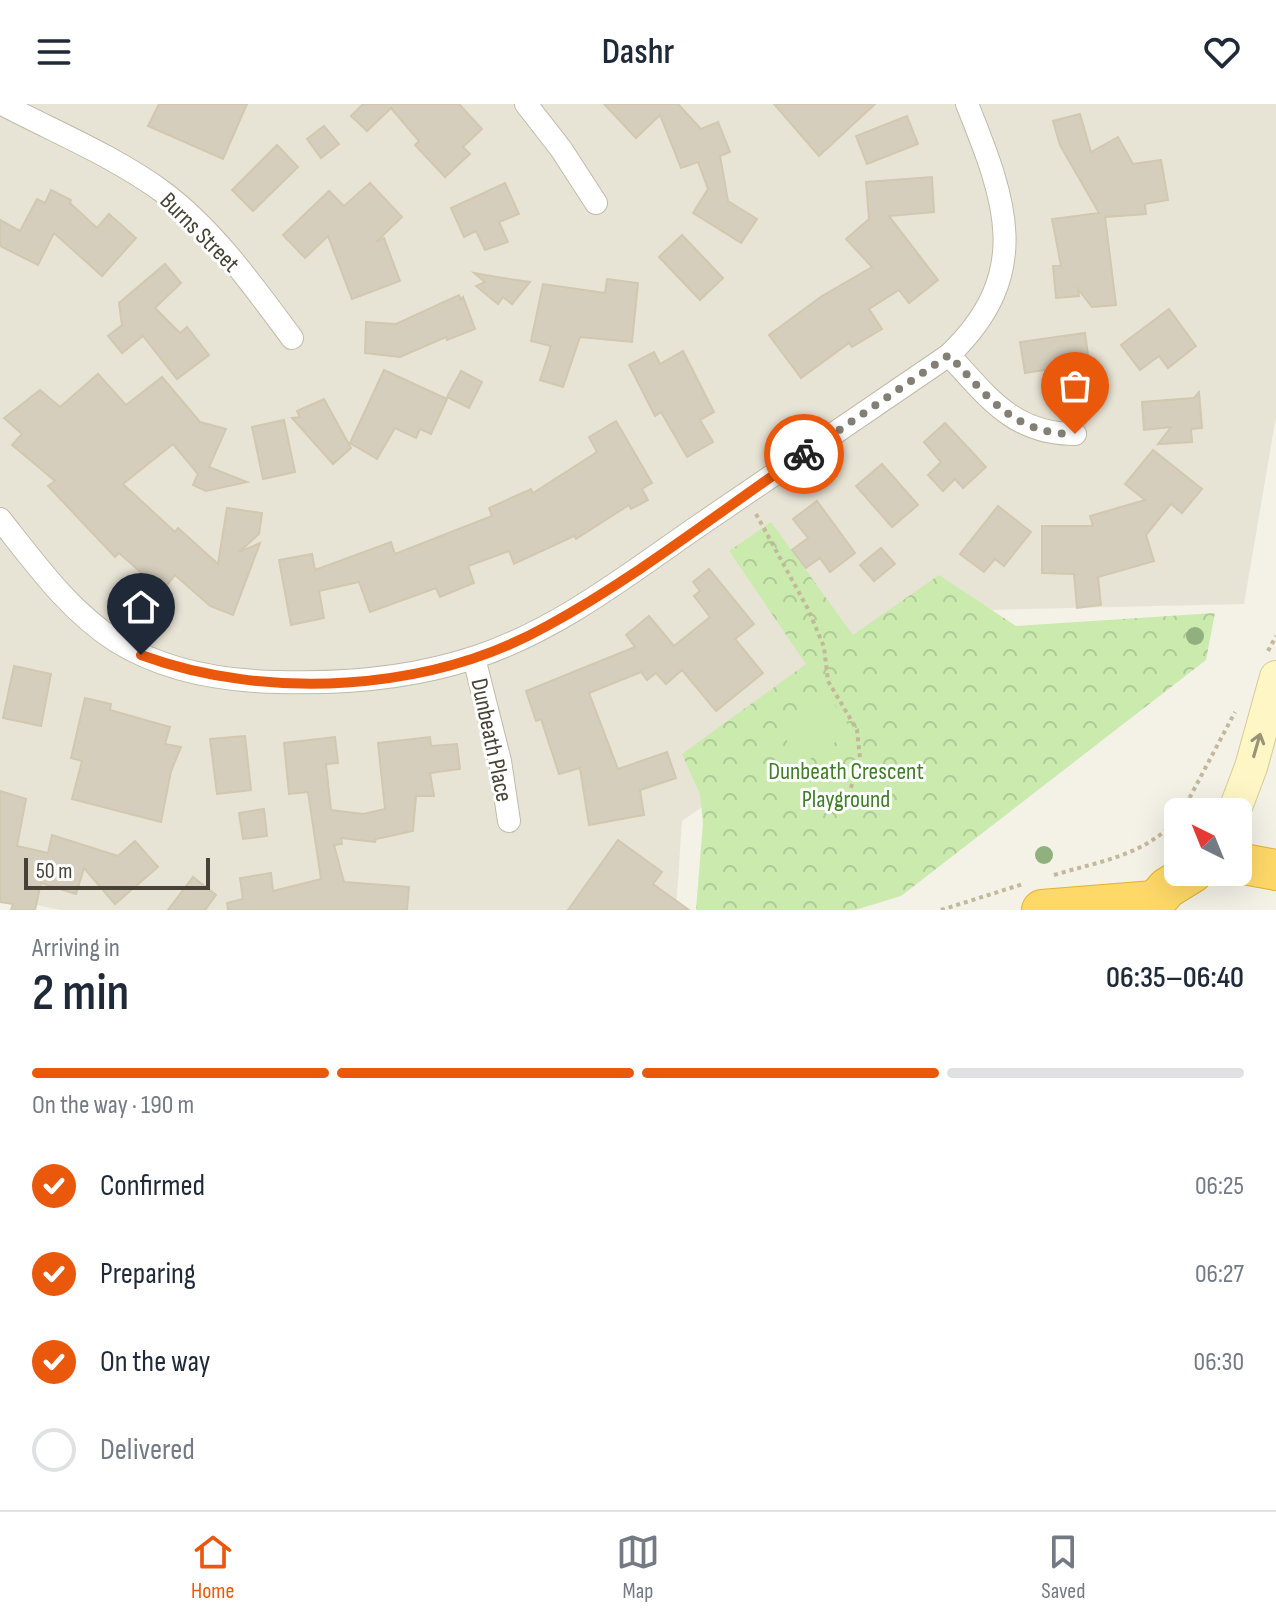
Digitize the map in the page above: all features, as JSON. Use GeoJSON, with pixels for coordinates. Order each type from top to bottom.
{"type":"FeatureCollection","features":[{"type":"Feature","properties":{"kind":"highway"},"geometry":{"type":"LineString","coordinates":[[1252,866],[1276,870]]}},
{"type":"Feature","properties":{"kind":"highway"},"geometry":{"type":"LineString","coordinates":[[1043,889],[1151,906],[1176,886]]}},
{"type":"Feature","properties":{"kind":"main road"},"geometry":{"type":"LineString","coordinates":[[1239,798],[1276,677]]}},
{"type":"Feature","properties":{"kind":"street","name":"Burns Street"},"geometry":{"type":"LineString","coordinates":[[2,104],[137,175],[164,193],[189,214],[255,289],[292,338]]}},
{"type":"Feature","properties":{"kind":"street"},"geometry":{"type":"LineString","coordinates":[[526,104],[596,203]]}},
{"type":"Feature","properties":{"kind":"street"},"geometry":{"type":"LineString","coordinates":[[0,519],[60,593],[89,620],[141,655],[179,669],[257,682],[314,682],[411,672],[474,658],[545,628],[949,355],[970,334],[987,310],[1006,263],[1006,235],[998,192],[967,104]]}},
{"type":"Feature","properties":{"kind":"street"},"geometry":{"type":"LineString","coordinates":[[949,355],[1014,419],[1049,434],[1075,434]]}},
{"type":"Feature","properties":{"kind":"street","name":"Dunbeath Place"},"geometry":{"type":"LineString","coordinates":[[474,658],[500,761],[509,821]]}},
{"type":"Feature","properties":{"kind":"path"},"geometry":{"type":"LineString","coordinates":[[743,495],[772,538],[808,609],[824,647],[832,693],[857,730],[860,758],[850,791]]}},
{"type":"Feature","properties":{"kind":"path"},"geometry":{"type":"LineString","coordinates":[[1189,798],[1237,708]]}},
{"type":"Feature","properties":{"kind":"path"},"geometry":{"type":"LineString","coordinates":[[941,910],[1043,889],[1134,852],[1164,831]]}},
{"type":"Feature","properties":{"kind":"shaded area"},"geometry":{"type":"Polygon","coordinates":[[[0,104],[1276,104],[1276,417],[1244,604],[987,610],[682,821],[676,910],[60,910],[0,897],[0,104]]]}},
{"type":"Feature","properties":{"kind":"green space","name":"Dunbeath Crescent Playground"},"geometry":{"type":"Polygon","coordinates":[[[771,522],[853,635],[939,575],[1016,626],[1215,613],[1206,660],[901,896],[855,910],[696,910],[703,823],[700,794],[682,754],[806,664],[729,551],[771,522]]]}},
{"type":"Feature","properties":{"kind":"green space"},"geometry":{"type":"Polygon","coordinates":[[[831,700],[852,731],[807,761],[791,749],[785,730],[831,700]]]}},
{"type":"Feature","properties":{"kind":"building"},"geometry":{"type":"Polygon","coordinates":[[[159,104],[247,104],[223,159],[148,126],[159,104]]]}},
{"type":"Feature","properties":{"kind":"building"},"geometry":{"type":"Polygon","coordinates":[[[363,104],[459,104],[482,129],[463,147],[470,154],[445,177],[415,145],[419,141],[391,108],[367,131],[351,116],[363,104]]]}},
{"type":"Feature","properties":{"kind":"building"},"geometry":{"type":"Polygon","coordinates":[[[604,104],[678,104],[701,129],[718,122],[730,152],[720,156],[728,201],[757,219],[741,243],[693,213],[708,189],[698,162],[681,168],[660,115],[636,138],[604,104]]]}},
{"type":"Feature","properties":{"kind":"building"},"geometry":{"type":"Polygon","coordinates":[[[774,104],[875,104],[819,156],[774,104]]]}},
{"type":"Feature","properties":{"kind":"building"},"geometry":{"type":"Polygon","coordinates":[[[1080,114],[1091,152],[1118,137],[1133,164],[1161,160],[1168,200],[1145,204],[1146,214],[1105,217],[1116,305],[1092,307],[1078,289],[1079,296],[1056,298],[1053,266],[1061,266],[1052,219],[1099,213],[1060,145],[1053,121],[1080,114]]]}},
{"type":"Feature","properties":{"kind":"building"},"geometry":{"type":"Polygon","coordinates":[[[907,116],[918,144],[867,164],[856,136],[907,116]]]}},
{"type":"Feature","properties":{"kind":"building"},"geometry":{"type":"Polygon","coordinates":[[[324,126],[339,144],[321,158],[307,139],[324,126]]]}},
{"type":"Feature","properties":{"kind":"building"},"geometry":{"type":"Polygon","coordinates":[[[277,145],[298,167],[253,211],[232,190],[277,145]]]}},
{"type":"Feature","properties":{"kind":"building"},"geometry":{"type":"Polygon","coordinates":[[[932,177],[934,212],[889,216],[938,280],[909,303],[899,290],[869,309],[882,329],[852,347],[849,343],[801,378],[769,335],[822,296],[872,267],[846,239],[869,219],[866,182],[932,177]]]}},
{"type":"Feature","properties":{"kind":"building"},"geometry":{"type":"Polygon","coordinates":[[[370,183],[402,217],[376,242],[384,238],[400,281],[352,299],[328,236],[305,258],[283,235],[329,191],[344,206],[370,183]]]}},
{"type":"Feature","properties":{"kind":"building"},"geometry":{"type":"Polygon","coordinates":[[[505,183],[519,214],[499,222],[508,242],[485,250],[476,231],[464,237],[451,208],[505,183]]]}},
{"type":"Feature","properties":{"kind":"building"},"geometry":{"type":"Polygon","coordinates":[[[51,190],[71,200],[70,203],[97,228],[109,214],[136,238],[102,276],[54,233],[38,265],[0,246],[0,220],[20,231],[37,199],[45,203],[51,190]]]}},
{"type":"Feature","properties":{"kind":"building"},"geometry":{"type":"Polygon","coordinates":[[[682,235],[723,278],[700,300],[659,257],[682,235]]]}},
{"type":"Feature","properties":{"kind":"building"},"geometry":{"type":"Polygon","coordinates":[[[165,264],[181,283],[155,308],[180,333],[187,327],[209,355],[177,379],[143,336],[122,353],[108,336],[122,325],[119,303],[165,264]]]}},
{"type":"Feature","properties":{"kind":"building"},"geometry":{"type":"Polygon","coordinates":[[[474,273],[530,282],[512,304],[503,297],[498,304],[476,286],[485,282],[474,273]]]}},
{"type":"Feature","properties":{"kind":"building"},"geometry":{"type":"Polygon","coordinates":[[[607,279],[638,283],[632,342],[580,337],[563,387],[540,380],[551,346],[531,341],[543,284],[605,293],[607,279]]]}},
{"type":"Feature","properties":{"kind":"building"},"geometry":{"type":"Polygon","coordinates":[[[459,295],[461,300],[463,297],[475,329],[447,340],[446,337],[400,357],[365,353],[366,322],[396,324],[459,295]]]}},
{"type":"Feature","properties":{"kind":"building"},"geometry":{"type":"Polygon","coordinates":[[[1169,309],[1196,346],[1168,368],[1159,356],[1140,370],[1121,345],[1169,309]]]}},
{"type":"Feature","properties":{"kind":"building"},"geometry":{"type":"Polygon","coordinates":[[[1085,333],[1089,363],[1025,373],[1020,342],[1085,333]]]}},
{"type":"Feature","properties":{"kind":"building"},"geometry":{"type":"Polygon","coordinates":[[[683,351],[714,412],[700,420],[713,442],[687,457],[661,412],[655,416],[629,365],[654,352],[660,364],[683,351]]]}},
{"type":"Feature","properties":{"kind":"building"},"geometry":{"type":"Polygon","coordinates":[[[384,370],[447,399],[431,434],[420,429],[416,438],[395,428],[377,459],[350,443],[384,370]]]}},
{"type":"Feature","properties":{"kind":"building"},"geometry":{"type":"Polygon","coordinates":[[[461,371],[482,382],[469,408],[447,397],[461,371]]]}},
{"type":"Feature","properties":{"kind":"building"},"geometry":{"type":"Polygon","coordinates":[[[98,374],[126,405],[162,377],[200,422],[226,429],[209,467],[247,482],[206,491],[193,485],[198,474],[173,444],[123,484],[175,532],[178,528],[218,564],[227,508],[262,513],[259,534],[239,552],[260,543],[233,615],[210,606],[175,575],[162,591],[119,553],[115,557],[48,486],[55,481],[12,445],[22,434],[4,418],[40,390],[60,407],[98,374]]]}},
{"type":"Feature","properties":{"kind":"building"},"geometry":{"type":"Polygon","coordinates":[[[1199,392],[1202,428],[1191,429],[1192,442],[1158,444],[1171,427],[1144,430],[1142,402],[1194,398],[1199,392]]]}},
{"type":"Feature","properties":{"kind":"building"},"geometry":{"type":"Polygon","coordinates":[[[324,399],[351,448],[333,464],[292,418],[300,417],[297,411],[324,399]]]}},
{"type":"Feature","properties":{"kind":"building"},"geometry":{"type":"Polygon","coordinates":[[[284,420],[295,472],[263,479],[252,427],[284,420]]]}},
{"type":"Feature","properties":{"kind":"building"},"geometry":{"type":"Polygon","coordinates":[[[616,421],[652,483],[642,489],[648,500],[631,509],[629,505],[576,539],[574,536],[514,564],[509,551],[468,566],[474,583],[440,597],[436,588],[370,612],[359,582],[319,591],[324,618],[291,625],[279,560],[312,554],[315,570],[391,542],[395,554],[492,516],[489,508],[531,489],[533,493],[597,452],[589,437],[616,421]]]}},
{"type":"Feature","properties":{"kind":"building"},"geometry":{"type":"Polygon","coordinates":[[[945,423],[986,467],[963,488],[955,479],[943,491],[928,475],[941,462],[924,442],[945,423]]]}},
{"type":"Feature","properties":{"kind":"building"},"geometry":{"type":"Polygon","coordinates":[[[1153,450],[1202,489],[1182,513],[1171,504],[1146,535],[1154,561],[1098,577],[1101,605],[1077,608],[1074,574],[1042,573],[1042,526],[1093,526],[1090,516],[1145,500],[1125,484],[1153,450]]]}},
{"type":"Feature","properties":{"kind":"building"},"geometry":{"type":"Polygon","coordinates":[[[882,464],[918,505],[892,527],[856,486],[882,464]]]}},
{"type":"Feature","properties":{"kind":"building"},"geometry":{"type":"Polygon","coordinates":[[[817,501],[855,553],[830,572],[820,558],[806,568],[792,550],[808,538],[793,519],[817,501]]]}},
{"type":"Feature","properties":{"kind":"building"},"geometry":{"type":"Polygon","coordinates":[[[998,506],[1031,532],[1004,566],[995,559],[984,572],[960,554],[998,506]]]}},
{"type":"Feature","properties":{"kind":"building"},"geometry":{"type":"Polygon","coordinates":[[[881,548],[895,564],[874,581],[860,565],[881,548]]]}},
{"type":"Feature","properties":{"kind":"building"},"geometry":{"type":"Polygon","coordinates":[[[709,569],[754,624],[735,639],[763,673],[716,711],[682,670],[666,684],[656,673],[647,680],[641,672],[589,693],[618,769],[667,752],[676,778],[640,790],[644,815],[589,825],[580,768],[559,774],[541,719],[536,721],[526,691],[635,647],[626,635],[649,616],[674,646],[710,617],[694,596],[700,591],[693,582],[709,569]]]}},
{"type":"Feature","properties":{"kind":"building"},"geometry":{"type":"Polygon","coordinates":[[[14,666],[51,674],[41,726],[3,718],[14,666]]]}},
{"type":"Feature","properties":{"kind":"building"},"geometry":{"type":"Polygon","coordinates":[[[85,698],[111,704],[110,710],[170,727],[165,744],[181,747],[171,771],[161,822],[72,799],[82,761],[71,758],[85,698]]]}},
{"type":"Feature","properties":{"kind":"building"},"geometry":{"type":"Polygon","coordinates":[[[245,736],[251,790],[217,794],[210,739],[245,736]]]}},
{"type":"Feature","properties":{"kind":"building"},"geometry":{"type":"Polygon","coordinates":[[[335,737],[338,763],[326,764],[331,810],[363,814],[385,809],[378,743],[430,737],[431,746],[457,744],[460,769],[430,773],[434,796],[416,796],[413,831],[376,839],[375,842],[341,838],[342,844],[334,845],[344,882],[409,887],[407,910],[228,910],[227,903],[243,899],[240,878],[271,873],[273,891],[321,879],[308,792],[289,794],[284,743],[335,737]]]}},
{"type":"Feature","properties":{"kind":"building"},"geometry":{"type":"Polygon","coordinates":[[[0,791],[26,799],[17,846],[48,853],[52,835],[118,856],[135,841],[158,867],[115,904],[84,868],[76,894],[41,883],[35,910],[11,910],[13,904],[0,902],[0,791]]]}},
{"type":"Feature","properties":{"kind":"building"},"geometry":{"type":"Polygon","coordinates":[[[264,809],[267,836],[243,839],[239,813],[264,809]]]}},
{"type":"Feature","properties":{"kind":"building"},"geometry":{"type":"Polygon","coordinates":[[[618,840],[662,872],[653,884],[689,910],[568,910],[618,840]]]}},
{"type":"Feature","properties":{"kind":"building"},"geometry":{"type":"Polygon","coordinates":[[[193,877],[216,895],[205,910],[168,910],[193,877]]]}},
{"type":"Feature","properties":{"kind":"way so far"},"geometry":{"type":"LineString","coordinates":[[804,454],[949,355],[995,404],[1014,419],[1031,429],[1049,434],[1075,434]]}},
{"type":"Feature","properties":{"kind":"route"},"geometry":{"type":"LineString","coordinates":[[141,655],[179,669],[215,677],[301,683],[354,681],[474,658],[545,628],[589,602],[804,454]]}}]}
